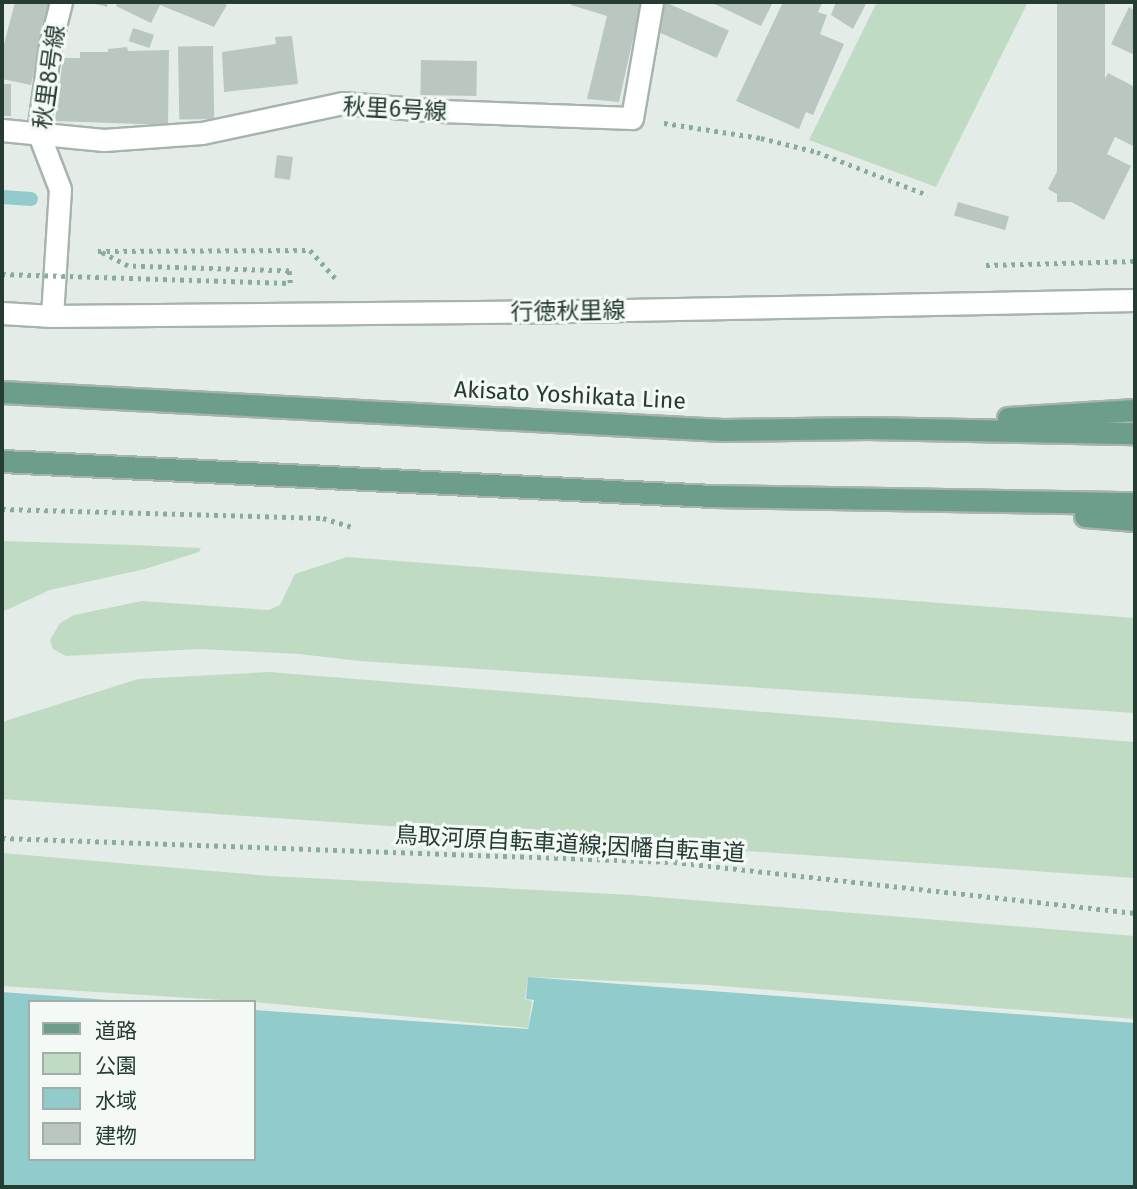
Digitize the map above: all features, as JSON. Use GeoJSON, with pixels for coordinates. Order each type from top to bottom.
{"type":"FeatureCollection","features":[{"type":"Feature","properties":{"kind":"main road","name":"Akisato Yoshikata Line"},"geometry":{"type":"LineString","coordinates":[[2,392],[723,430],[867,428],[1135,433]]}},
{"type":"Feature","properties":{"kind":"main road"},"geometry":{"type":"LineString","coordinates":[[867,428],[1135,410]]}},
{"type":"Feature","properties":{"kind":"main road"},"geometry":{"type":"LineString","coordinates":[[2,461],[864,501],[1135,520]]}},
{"type":"Feature","properties":{"kind":"main road"},"geometry":{"type":"LineString","coordinates":[[864,501],[1135,503]]}},
{"type":"Feature","properties":{"kind":"street","name":"秋里8号線"},"geometry":{"type":"LineString","coordinates":[[52,316],[60,189],[38,132],[61,2]]}},
{"type":"Feature","properties":{"kind":"street"},"geometry":{"type":"LineString","coordinates":[[632,118],[652,2]]}},
{"type":"Feature","properties":{"kind":"street","name":"秋里6号線"},"geometry":{"type":"LineString","coordinates":[[2,130],[104,140],[202,134],[343,103],[441,111],[632,118]]}},
{"type":"Feature","properties":{"kind":"street","name":"行徳秋里線"},"geometry":{"type":"LineString","coordinates":[[2,313],[52,316],[574,312],[1135,300]]}},
{"type":"Feature","properties":{"kind":"path"},"geometry":{"type":"LineString","coordinates":[[632,118],[761,138],[806,149],[929,195]]}},
{"type":"Feature","properties":{"kind":"path"},"geometry":{"type":"LineString","coordinates":[[2,274],[290,283],[289,271],[128,266],[98,251],[310,250],[338,281]]}},
{"type":"Feature","properties":{"kind":"path"},"geometry":{"type":"LineString","coordinates":[[981,265],[1135,261]]}},
{"type":"Feature","properties":{"kind":"path"},"geometry":{"type":"LineString","coordinates":[[2,509],[323,518],[352,527]]}},
{"type":"Feature","properties":{"kind":"path","name":"鳥取河原自転車道線;因幡自転車道"},"geometry":{"type":"LineString","coordinates":[[2,838],[674,862],[1135,913]]}},
{"type":"Feature","properties":{"kind":"green space"},"geometry":{"type":"Polygon","coordinates":[[[877,2],[1028,2],[936,187],[809,140],[877,2]]]}},
{"type":"Feature","properties":{"kind":"green space"},"geometry":{"type":"Polygon","coordinates":[[[2,541],[201,548],[199,552],[145,569],[50,590],[2,612],[2,541]]]}},
{"type":"Feature","properties":{"kind":"green space"},"geometry":{"type":"Polygon","coordinates":[[[347,557],[1135,618],[1135,713],[360,661],[299,654],[199,649],[66,656],[53,649],[50,640],[60,623],[74,615],[142,601],[269,610],[280,605],[295,574],[347,557]]]}},
{"type":"Feature","properties":{"kind":"green space"},"geometry":{"type":"Polygon","coordinates":[[[269,672],[1135,742],[1135,878],[2,799],[2,722],[138,679],[269,672]]]}},
{"type":"Feature","properties":{"kind":"green space"},"geometry":{"type":"Polygon","coordinates":[[[2,853],[270,876],[632,895],[1135,936],[1135,1019],[709,985],[528,977],[525,999],[532,1001],[528,1028],[256,1002],[256,1000],[2,986],[2,853]]]}},
{"type":"Feature","properties":{"kind":"water"},"geometry":{"type":"Polygon","coordinates":[[[528,977],[1135,1023],[1135,1187],[2,1187],[2,992],[108,1000],[28,1000],[28,1161],[256,1161],[256,1010],[528,1029],[534,1000],[526,999],[528,977]]]}},
{"type":"Feature","properties":{"kind":"building"},"geometry":{"type":"Polygon","coordinates":[[[15,2],[49,2],[31,85],[2,79],[2,52],[15,2]]]}},
{"type":"Feature","properties":{"kind":"building"},"geometry":{"type":"Polygon","coordinates":[[[88,2],[108,2],[107,7],[88,2]]]}},
{"type":"Feature","properties":{"kind":"building"},"geometry":{"type":"Polygon","coordinates":[[[118,2],[221,2],[227,5],[214,27],[160,5],[151,23],[116,6],[118,2]]]}},
{"type":"Feature","properties":{"kind":"building"},"geometry":{"type":"Polygon","coordinates":[[[572,2],[641,3],[619,102],[587,99],[607,16],[571,5],[572,2]]]}},
{"type":"Feature","properties":{"kind":"building"},"geometry":{"type":"Polygon","coordinates":[[[665,2],[729,30],[717,58],[653,29],[665,2]]]}},
{"type":"Feature","properties":{"kind":"building"},"geometry":{"type":"Polygon","coordinates":[[[710,2],[773,2],[761,26],[710,2]]]}},
{"type":"Feature","properties":{"kind":"building"},"geometry":{"type":"Polygon","coordinates":[[[783,2],[822,3],[818,12],[827,15],[820,34],[844,44],[813,115],[806,112],[799,129],[736,101],[783,2]]]}},
{"type":"Feature","properties":{"kind":"building"},"geometry":{"type":"Polygon","coordinates":[[[836,2],[867,2],[853,29],[831,15],[836,2]]]}},
{"type":"Feature","properties":{"kind":"building"},"geometry":{"type":"Polygon","coordinates":[[[1057,2],[1105,2],[1105,202],[1057,202],[1057,2]]]}},
{"type":"Feature","properties":{"kind":"building"},"geometry":{"type":"Polygon","coordinates":[[[1129,7],[1135,11],[1135,55],[1111,44],[1129,7]]]}},
{"type":"Feature","properties":{"kind":"building"},"geometry":{"type":"Polygon","coordinates":[[[133,28],[154,35],[150,48],[129,41],[133,28]]]}},
{"type":"Feature","properties":{"kind":"building"},"geometry":{"type":"Polygon","coordinates":[[[292,36],[298,84],[224,92],[222,52],[276,44],[275,37],[292,36]]]}},
{"type":"Feature","properties":{"kind":"building"},"geometry":{"type":"Polygon","coordinates":[[[213,46],[214,119],[179,120],[178,47],[213,46]]]}},
{"type":"Feature","properties":{"kind":"building"},"geometry":{"type":"Polygon","coordinates":[[[127,47],[128,51],[169,50],[168,125],[55,121],[63,58],[80,58],[80,52],[108,52],[108,49],[127,47]]]}},
{"type":"Feature","properties":{"kind":"building"},"geometry":{"type":"Polygon","coordinates":[[[421,60],[477,61],[476,96],[420,95],[421,60]]]}},
{"type":"Feature","properties":{"kind":"building"},"geometry":{"type":"Polygon","coordinates":[[[1108,73],[1135,87],[1135,147],[1115,137],[1107,154],[1131,166],[1104,220],[1048,189],[1108,73]]]}},
{"type":"Feature","properties":{"kind":"building"},"geometry":{"type":"Polygon","coordinates":[[[2,84],[11,84],[11,116],[2,116],[2,84]]]}},
{"type":"Feature","properties":{"kind":"building"},"geometry":{"type":"Polygon","coordinates":[[[277,155],[293,157],[290,180],[274,178],[277,155]]]}},
{"type":"Feature","properties":{"kind":"building"},"geometry":{"type":"Polygon","coordinates":[[[958,202],[1009,217],[1005,230],[954,215],[958,202]]]}},
{"type":"Feature","properties":{"kind":"waterway"},"geometry":{"type":"LineString","coordinates":[[2,197],[31,199]]}}]}
